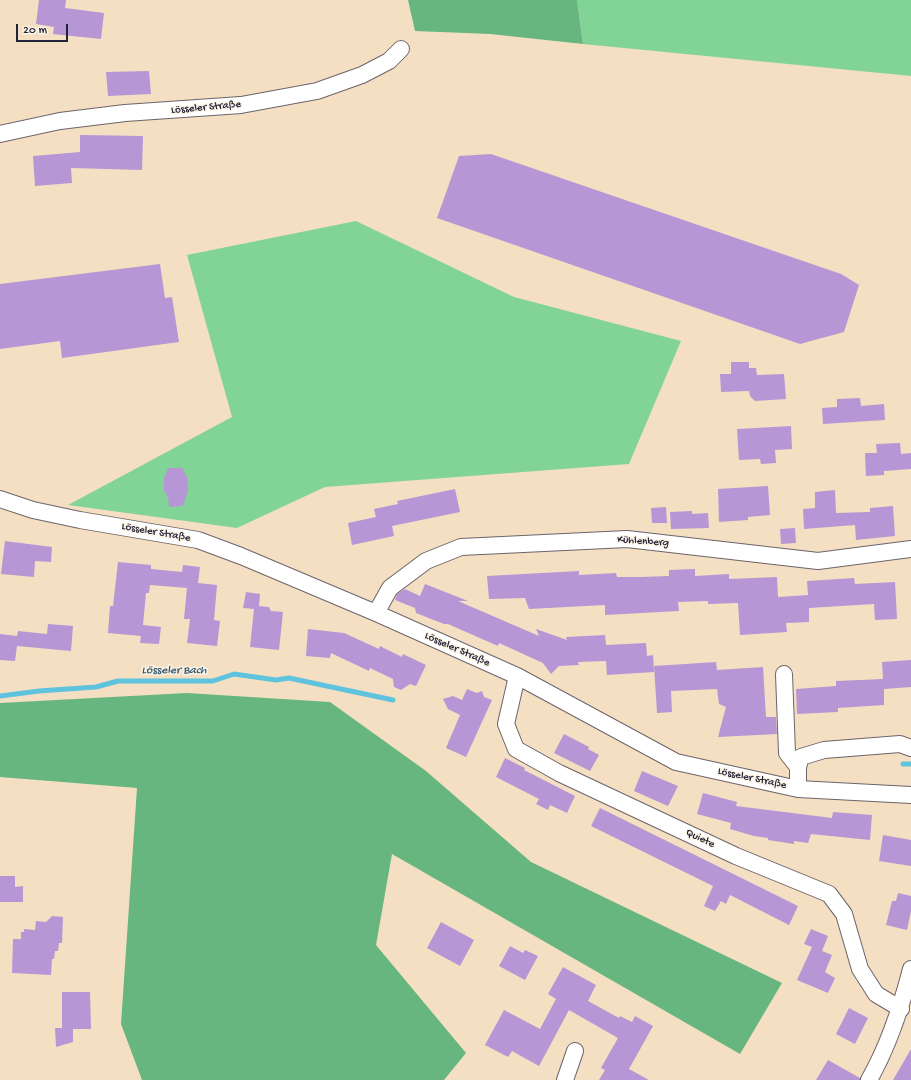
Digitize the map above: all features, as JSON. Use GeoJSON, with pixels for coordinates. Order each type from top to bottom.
{"type":"FeatureCollection","features":[{"type":"Feature","properties":{"kind":"street","name":"Lösseler Straße"},"geometry":{"type":"LineString","coordinates":[[0,134],[60,121],[124,113],[241,105],[317,91],[362,76],[389,61],[401,49]]}},
{"type":"Feature","properties":{"kind":"street","name":"Lösseler Straße"},"geometry":{"type":"LineString","coordinates":[[0,499],[33,510],[80,520],[198,540],[242,556],[376,613],[516,676],[676,762],[798,789],[911,795]]}},
{"type":"Feature","properties":{"kind":"street","name":"Kühlenberg"},"geometry":{"type":"LineString","coordinates":[[376,613],[390,588],[426,561],[461,547],[627,539],[818,561],[911,549]]}},
{"type":"Feature","properties":{"kind":"street"},"geometry":{"type":"LineString","coordinates":[[784,674],[787,753],[798,767]]}},
{"type":"Feature","properties":{"kind":"street","name":"Quiete"},"geometry":{"type":"LineString","coordinates":[[516,676],[506,724],[516,749],[559,773],[736,856],[829,894],[844,914],[860,969],[876,994],[901,1009]]}},
{"type":"Feature","properties":{"kind":"street"},"geometry":{"type":"LineString","coordinates":[[798,789],[798,767],[801,757],[824,750],[900,744],[911,748]]}},
{"type":"Feature","properties":{"kind":"street"},"geometry":{"type":"LineString","coordinates":[[868,1080],[879,1062],[901,1009],[911,969]]}},
{"type":"Feature","properties":{"kind":"street"},"geometry":{"type":"LineString","coordinates":[[565,1080],[575,1051]]}},
{"type":"Feature","properties":{"kind":"green space"},"geometry":{"type":"Polygon","coordinates":[[[408,0],[577,0],[583,44],[490,34],[415,31],[408,0]]]}},
{"type":"Feature","properties":{"kind":"green space"},"geometry":{"type":"Polygon","coordinates":[[[577,0],[911,0],[911,76],[583,44],[577,0]]]}},
{"type":"Feature","properties":{"kind":"green space"},"geometry":{"type":"Polygon","coordinates":[[[356,221],[514,297],[681,341],[629,464],[325,487],[237,528],[68,505],[232,417],[187,255],[356,221]]]}},
{"type":"Feature","properties":{"kind":"green space"},"geometry":{"type":"Polygon","coordinates":[[[187,693],[330,702],[426,771],[531,862],[782,983],[740,1054],[392,854],[376,945],[466,1053],[444,1080],[142,1080],[121,1024],[137,788],[0,777],[0,703],[187,693]]]}},
{"type":"Feature","properties":{"kind":"building"},"geometry":{"type":"Polygon","coordinates":[[[39,0],[66,0],[65,8],[104,13],[101,39],[53,34],[54,27],[36,24],[39,0]]]}},
{"type":"Feature","properties":{"kind":"building"},"geometry":{"type":"Polygon","coordinates":[[[149,71],[151,94],[108,96],[106,72],[149,71]]]}},
{"type":"Feature","properties":{"kind":"building"},"geometry":{"type":"Polygon","coordinates":[[[80,135],[143,136],[142,170],[71,168],[72,183],[35,186],[33,156],[80,152],[80,135]]]}},
{"type":"Feature","properties":{"kind":"building"},"geometry":{"type":"Polygon","coordinates":[[[491,154],[841,274],[859,285],[844,332],[800,344],[437,218],[459,156],[491,154]]]}},
{"type":"Feature","properties":{"kind":"building"},"geometry":{"type":"Polygon","coordinates":[[[160,264],[165,298],[172,297],[179,342],[62,358],[60,341],[0,349],[0,284],[160,264]]]}},
{"type":"Feature","properties":{"kind":"building"},"geometry":{"type":"Polygon","coordinates":[[[731,362],[749,362],[749,368],[756,368],[757,375],[784,374],[786,399],[755,401],[750,396],[749,391],[721,392],[720,374],[731,374],[731,362]]]}},
{"type":"Feature","properties":{"kind":"building"},"geometry":{"type":"Polygon","coordinates":[[[860,398],[861,406],[884,404],[885,420],[823,424],[822,408],[837,407],[837,399],[860,398]]]}},
{"type":"Feature","properties":{"kind":"building"},"geometry":{"type":"Polygon","coordinates":[[[791,426],[792,449],[775,450],[776,463],[761,464],[760,459],[739,460],[737,429],[791,426]]]}},
{"type":"Feature","properties":{"kind":"building"},"geometry":{"type":"Polygon","coordinates":[[[900,443],[901,454],[911,453],[911,469],[884,471],[884,475],[866,476],[865,453],[877,453],[876,444],[900,443]]]}},
{"type":"Feature","properties":{"kind":"building"},"geometry":{"type":"Polygon","coordinates":[[[168,468],[182,468],[187,477],[188,490],[183,506],[169,507],[168,497],[164,491],[164,478],[168,468]]]}},
{"type":"Feature","properties":{"kind":"building"},"geometry":{"type":"Polygon","coordinates":[[[768,486],[770,515],[748,517],[748,520],[719,522],[718,489],[768,486]]]}},
{"type":"Feature","properties":{"kind":"building"},"geometry":{"type":"Polygon","coordinates":[[[455,489],[460,512],[392,526],[394,536],[352,545],[348,523],[376,517],[374,509],[398,504],[397,501],[455,489]]]}},
{"type":"Feature","properties":{"kind":"building"},"geometry":{"type":"Polygon","coordinates":[[[835,490],[836,513],[870,512],[870,508],[893,506],[895,536],[856,540],[855,525],[804,529],[803,509],[815,508],[815,492],[835,490]]]}},
{"type":"Feature","properties":{"kind":"building"},"geometry":{"type":"Polygon","coordinates":[[[666,507],[667,523],[652,523],[651,508],[666,507]]]}},
{"type":"Feature","properties":{"kind":"building"},"geometry":{"type":"Polygon","coordinates":[[[692,511],[692,514],[708,513],[709,528],[671,529],[670,512],[692,511]]]}},
{"type":"Feature","properties":{"kind":"building"},"geometry":{"type":"Polygon","coordinates":[[[795,528],[796,543],[781,544],[780,529],[795,528]]]}},
{"type":"Feature","properties":{"kind":"building"},"geometry":{"type":"Polygon","coordinates":[[[5,541],[52,547],[51,562],[35,561],[34,577],[1,574],[5,541]]]}},
{"type":"Feature","properties":{"kind":"building"},"geometry":{"type":"Polygon","coordinates":[[[118,562],[151,565],[151,569],[182,572],[183,565],[200,567],[198,583],[217,585],[214,620],[220,621],[217,646],[187,643],[190,619],[184,619],[187,588],[150,585],[149,593],[146,593],[143,625],[161,627],[159,644],[140,643],[141,636],[108,633],[110,606],[113,606],[118,562]]]}},
{"type":"Feature","properties":{"kind":"building"},"geometry":{"type":"Polygon","coordinates":[[[695,569],[695,576],[729,574],[729,579],[777,577],[778,597],[808,595],[807,581],[854,578],[855,584],[895,582],[897,619],[875,620],[874,604],[809,608],[809,622],[786,623],[787,632],[740,635],[738,603],[708,604],[708,601],[678,602],[679,611],[605,615],[605,605],[529,609],[525,598],[489,599],[487,576],[579,571],[579,575],[616,573],[617,577],[642,577],[669,576],[669,570],[695,569]]]}},
{"type":"Feature","properties":{"kind":"building"},"geometry":{"type":"Polygon","coordinates":[[[425,584],[468,601],[458,601],[539,636],[536,629],[567,640],[566,637],[605,635],[606,645],[646,643],[647,656],[653,655],[654,672],[607,675],[606,661],[578,662],[579,665],[559,666],[551,674],[543,663],[499,643],[498,646],[448,624],[444,624],[416,613],[415,608],[395,600],[397,594],[405,589],[420,596],[425,584]]]}},
{"type":"Feature","properties":{"kind":"building"},"geometry":{"type":"Polygon","coordinates":[[[246,592],[260,594],[259,606],[269,607],[271,611],[283,612],[279,650],[250,647],[254,609],[243,608],[246,592]]]}},
{"type":"Feature","properties":{"kind":"building"},"geometry":{"type":"Polygon","coordinates":[[[48,624],[73,626],[71,651],[17,646],[15,661],[0,660],[0,634],[17,636],[18,631],[47,634],[48,624]]]}},
{"type":"Feature","properties":{"kind":"building"},"geometry":{"type":"Polygon","coordinates":[[[308,629],[344,633],[379,649],[380,646],[402,657],[403,654],[426,665],[416,686],[410,684],[401,690],[394,687],[393,679],[370,668],[369,671],[331,653],[330,658],[306,656],[308,629]]]}},
{"type":"Feature","properties":{"kind":"building"},"geometry":{"type":"Polygon","coordinates":[[[911,660],[911,687],[884,689],[884,705],[838,708],[838,712],[797,714],[796,689],[836,686],[836,681],[883,679],[882,662],[911,660]]]}},
{"type":"Feature","properties":{"kind":"building"},"geometry":{"type":"Polygon","coordinates":[[[716,662],[717,670],[763,667],[766,717],[776,717],[777,734],[718,737],[726,707],[719,704],[717,689],[671,691],[672,712],[657,713],[654,666],[716,662]]]}},
{"type":"Feature","properties":{"kind":"building"},"geometry":{"type":"Polygon","coordinates":[[[467,689],[477,693],[482,691],[484,697],[492,700],[466,757],[446,748],[460,715],[448,709],[443,699],[453,696],[462,700],[467,689]]]}},
{"type":"Feature","properties":{"kind":"building"},"geometry":{"type":"Polygon","coordinates":[[[564,734],[589,747],[588,749],[599,755],[590,771],[554,753],[564,734]]]}},
{"type":"Feature","properties":{"kind":"building"},"geometry":{"type":"Polygon","coordinates":[[[505,758],[525,768],[524,770],[575,796],[567,813],[550,805],[548,810],[536,804],[539,799],[496,777],[505,758]]]}},
{"type":"Feature","properties":{"kind":"building"},"geometry":{"type":"Polygon","coordinates":[[[642,771],[678,786],[668,806],[634,791],[642,771]]]}},
{"type":"Feature","properties":{"kind":"building"},"geometry":{"type":"Polygon","coordinates":[[[703,793],[737,802],[736,806],[832,818],[833,812],[872,815],[870,840],[811,834],[808,843],[794,841],[794,844],[768,840],[768,838],[754,836],[730,829],[731,823],[697,814],[703,793]]]}},
{"type":"Feature","properties":{"kind":"building"},"geometry":{"type":"Polygon","coordinates":[[[600,808],[798,906],[789,925],[730,895],[726,904],[721,901],[715,911],[704,906],[713,886],[591,826],[600,808]]]}},
{"type":"Feature","properties":{"kind":"building"},"geometry":{"type":"Polygon","coordinates":[[[883,835],[911,840],[911,866],[879,861],[883,835]]]}},
{"type":"Feature","properties":{"kind":"building"},"geometry":{"type":"Polygon","coordinates":[[[0,876],[15,876],[15,887],[23,886],[23,902],[0,902],[0,876]]]}},
{"type":"Feature","properties":{"kind":"building"},"geometry":{"type":"Polygon","coordinates":[[[898,893],[911,896],[911,911],[907,930],[886,925],[892,901],[896,901],[898,893]]]}},
{"type":"Feature","properties":{"kind":"building"},"geometry":{"type":"Polygon","coordinates":[[[52,916],[63,917],[62,943],[59,943],[58,951],[55,951],[54,959],[52,959],[51,975],[12,973],[13,939],[21,939],[21,932],[24,932],[24,929],[35,930],[36,921],[46,922],[52,916]]]}},
{"type":"Feature","properties":{"kind":"building"},"geometry":{"type":"Polygon","coordinates":[[[441,922],[474,940],[460,966],[427,948],[441,922]]]}},
{"type":"Feature","properties":{"kind":"building"},"geometry":{"type":"Polygon","coordinates":[[[811,929],[828,936],[822,951],[832,955],[825,972],[835,978],[828,993],[797,980],[812,947],[804,944],[811,929]]]}},
{"type":"Feature","properties":{"kind":"building"},"geometry":{"type":"Polygon","coordinates":[[[510,946],[523,953],[525,950],[538,956],[525,980],[499,966],[510,946]]]}},
{"type":"Feature","properties":{"kind":"building"},"geometry":{"type":"Polygon","coordinates":[[[563,967],[596,985],[588,1001],[619,1018],[620,1016],[632,1022],[635,1016],[653,1026],[629,1069],[649,1080],[599,1080],[605,1070],[601,1068],[618,1038],[569,1010],[539,1066],[512,1051],[508,1057],[485,1045],[504,1010],[540,1029],[556,999],[548,994],[563,967]]]}},
{"type":"Feature","properties":{"kind":"building"},"geometry":{"type":"Polygon","coordinates":[[[62,992],[90,992],[91,1029],[73,1029],[73,1042],[56,1047],[55,1028],[62,1028],[62,992]]]}},
{"type":"Feature","properties":{"kind":"building"},"geometry":{"type":"Polygon","coordinates":[[[849,1008],[868,1018],[855,1044],[836,1034],[849,1008]]]}},
{"type":"Feature","properties":{"kind":"building"},"geometry":{"type":"Polygon","coordinates":[[[911,1049],[911,1080],[893,1080],[911,1049]]]}},
{"type":"Feature","properties":{"kind":"building"},"geometry":{"type":"Polygon","coordinates":[[[828,1060],[860,1078],[860,1080],[816,1080],[828,1060]]]}},
{"type":"Feature","properties":{"kind":"waterway","name":"Lösseler Bach"},"geometry":{"type":"LineString","coordinates":[[0,696],[39,691],[96,687],[118,681],[213,681],[234,674],[276,680],[289,678],[393,700]]}},
{"type":"Feature","properties":{"kind":"waterway","name":"Lösseler Bach"},"geometry":{"type":"LineString","coordinates":[[903,764],[911,764]]}}]}
